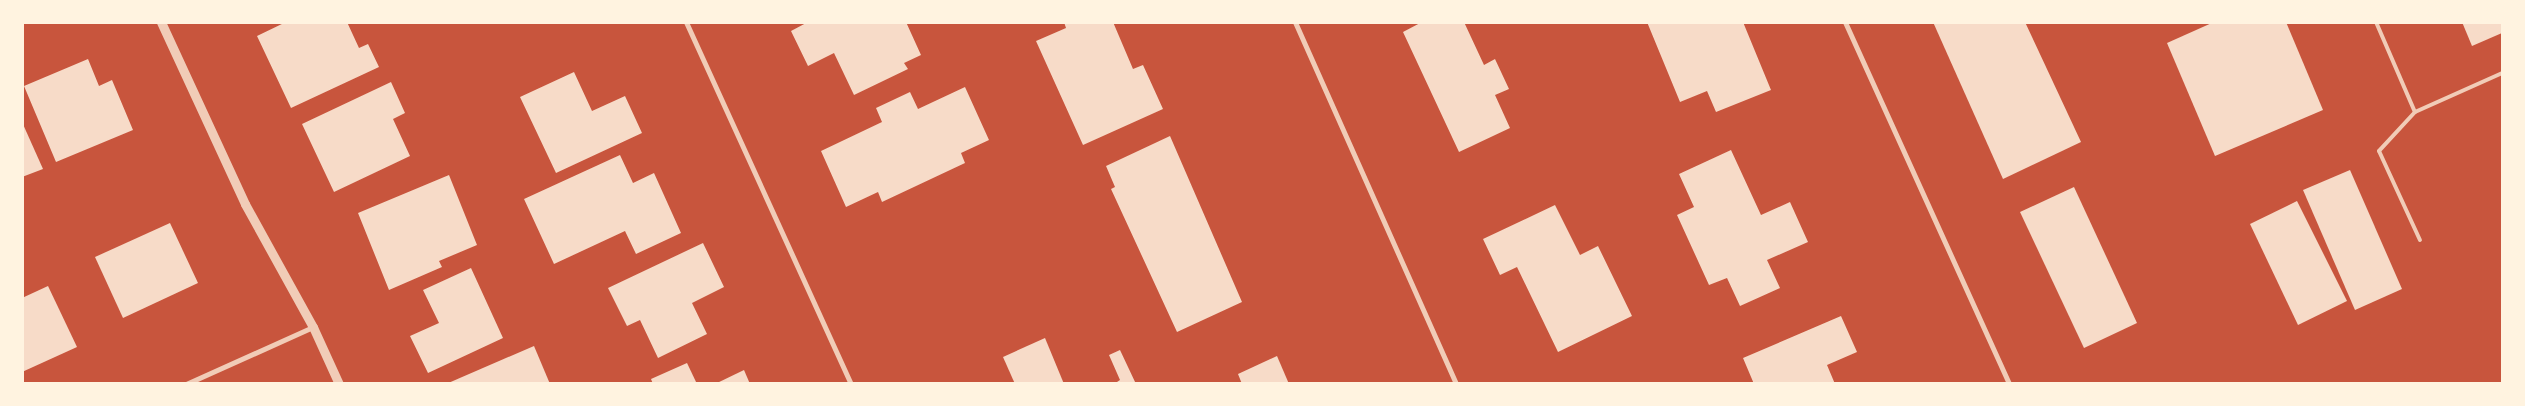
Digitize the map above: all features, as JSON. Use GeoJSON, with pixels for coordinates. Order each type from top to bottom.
{"type":"FeatureCollection","features":[{"type":"Feature","properties":{"kind":"street"},"geometry":{"type":"LineString","coordinates":[[161,22],[245,204],[313,326],[339,384]]}},
{"type":"Feature","properties":{"kind":"street"},"geometry":{"type":"LineString","coordinates":[[686,22],[852,384]]}},
{"type":"Feature","properties":{"kind":"street"},"geometry":{"type":"LineString","coordinates":[[1295,22],[1456,384]]}},
{"type":"Feature","properties":{"kind":"street"},"geometry":{"type":"LineString","coordinates":[[1845,22],[2009,384]]}},
{"type":"Feature","properties":{"kind":"street"},"geometry":{"type":"LineString","coordinates":[[186,384],[313,326]]}},
{"type":"Feature","properties":{"kind":"lane"},"geometry":{"type":"LineString","coordinates":[[2376,22],[2415,112]]}},
{"type":"Feature","properties":{"kind":"lane"},"geometry":{"type":"LineString","coordinates":[[2420,240],[2379,151],[2415,112],[2502,73]]}},
{"type":"Feature","properties":{"kind":"building"},"geometry":{"type":"Polygon","coordinates":[[[286,22],[347,22],[359,48],[368,44],[379,67],[291,108],[257,36],[286,22]]]}},
{"type":"Feature","properties":{"kind":"building"},"geometry":{"type":"Polygon","coordinates":[[[808,22],[906,22],[921,55],[904,63],[908,69],[854,95],[834,53],[808,66],[791,31],[808,22]]]}},
{"type":"Feature","properties":{"kind":"building"},"geometry":{"type":"Polygon","coordinates":[[[1064,22],[1113,22],[1133,69],[1143,65],[1163,109],[1083,145],[1036,41],[1066,28],[1064,22]]]}},
{"type":"Feature","properties":{"kind":"building"},"geometry":{"type":"Polygon","coordinates":[[[1422,22],[1464,22],[1484,65],[1495,59],[1509,89],[1495,95],[1510,128],[1459,152],[1403,32],[1422,22]]]}},
{"type":"Feature","properties":{"kind":"building"},"geometry":{"type":"Polygon","coordinates":[[[1647,22],[1743,22],[1771,90],[1716,112],[1707,91],[1680,102],[1647,22]]]}},
{"type":"Feature","properties":{"kind":"building"},"geometry":{"type":"Polygon","coordinates":[[[1933,22],[2025,22],[2081,142],[2003,179],[1933,22]]]}},
{"type":"Feature","properties":{"kind":"building"},"geometry":{"type":"Polygon","coordinates":[[[2214,22],[2286,22],[2323,110],[2215,156],[2167,43],[2214,22]]]}},
{"type":"Feature","properties":{"kind":"building"},"geometry":{"type":"Polygon","coordinates":[[[2462,22],[2502,22],[2502,33],[2472,46],[2462,22]]]}},
{"type":"Feature","properties":{"kind":"building"},"geometry":{"type":"Polygon","coordinates":[[[88,59],[99,86],[112,80],[133,130],[56,162],[24,86],[88,59]]]}},
{"type":"Feature","properties":{"kind":"building"},"geometry":{"type":"Polygon","coordinates":[[[574,72],[592,111],[625,96],[642,133],[556,173],[520,97],[574,72]]]}},
{"type":"Feature","properties":{"kind":"building"},"geometry":{"type":"Polygon","coordinates":[[[391,82],[405,113],[393,119],[410,156],[334,192],[302,124],[391,82]]]}},
{"type":"Feature","properties":{"kind":"building"},"geometry":{"type":"Polygon","coordinates":[[[965,87],[989,140],[961,153],[965,163],[882,202],[878,192],[846,207],[821,151],[882,122],[876,108],[910,92],[918,109],[965,87]]]}},
{"type":"Feature","properties":{"kind":"building"},"geometry":{"type":"Polygon","coordinates":[[[22,122],[43,169],[22,177],[22,122]]]}},
{"type":"Feature","properties":{"kind":"building"},"geometry":{"type":"Polygon","coordinates":[[[1170,136],[1242,302],[1177,332],[1111,189],[1115,187],[1106,166],[1170,136]]]}},
{"type":"Feature","properties":{"kind":"building"},"geometry":{"type":"Polygon","coordinates":[[[1731,150],[1761,215],[1790,202],[1808,242],[1767,260],[1780,288],[1740,306],[1727,278],[1709,285],[1677,215],[1694,207],[1679,174],[1731,150]]]}},
{"type":"Feature","properties":{"kind":"building"},"geometry":{"type":"Polygon","coordinates":[[[620,155],[633,183],[654,173],[681,233],[636,254],[625,231],[554,264],[524,199],[620,155]]]}},
{"type":"Feature","properties":{"kind":"building"},"geometry":{"type":"Polygon","coordinates":[[[2350,170],[2402,289],[2355,310],[2303,190],[2350,170]]]}},
{"type":"Feature","properties":{"kind":"building"},"geometry":{"type":"Polygon","coordinates":[[[449,175],[477,245],[439,261],[442,267],[389,290],[358,213],[449,175]]]}},
{"type":"Feature","properties":{"kind":"building"},"geometry":{"type":"Polygon","coordinates":[[[2074,187],[2137,323],[2084,348],[2020,212],[2074,187]]]}},
{"type":"Feature","properties":{"kind":"building"},"geometry":{"type":"Polygon","coordinates":[[[2297,201],[2347,301],[2298,325],[2250,224],[2297,201]]]}},
{"type":"Feature","properties":{"kind":"building"},"geometry":{"type":"Polygon","coordinates":[[[1555,205],[1580,255],[1598,246],[1632,316],[1558,352],[1517,267],[1500,275],[1483,239],[1555,205]]]}},
{"type":"Feature","properties":{"kind":"building"},"geometry":{"type":"Polygon","coordinates":[[[170,223],[198,283],[123,318],[95,257],[170,223]]]}},
{"type":"Feature","properties":{"kind":"building"},"geometry":{"type":"Polygon","coordinates":[[[703,243],[724,287],[692,303],[707,334],[658,358],[640,320],[627,326],[608,288],[703,243]]]}},
{"type":"Feature","properties":{"kind":"building"},"geometry":{"type":"Polygon","coordinates":[[[471,268],[503,338],[428,373],[410,336],[439,323],[423,290],[471,268]]]}},
{"type":"Feature","properties":{"kind":"building"},"geometry":{"type":"Polygon","coordinates":[[[48,286],[77,347],[22,372],[22,298],[48,286]]]}},
{"type":"Feature","properties":{"kind":"building"},"geometry":{"type":"Polygon","coordinates":[[[1841,316],[1857,352],[1827,365],[1835,384],[1754,384],[1743,358],[1841,316]]]}},
{"type":"Feature","properties":{"kind":"building"},"geometry":{"type":"Polygon","coordinates":[[[1045,338],[1064,384],[1015,384],[1003,357],[1045,338]]]}},
{"type":"Feature","properties":{"kind":"building"},"geometry":{"type":"Polygon","coordinates":[[[534,346],[550,384],[446,384],[534,346]]]}},
{"type":"Feature","properties":{"kind":"building"},"geometry":{"type":"Polygon","coordinates":[[[1120,350],[1136,384],[1114,384],[1120,380],[1109,355],[1120,350]]]}},
{"type":"Feature","properties":{"kind":"building"},"geometry":{"type":"Polygon","coordinates":[[[1277,356],[1289,384],[1242,384],[1238,374],[1277,356]]]}},
{"type":"Feature","properties":{"kind":"building"},"geometry":{"type":"Polygon","coordinates":[[[687,363],[697,384],[653,384],[651,379],[687,363]]]}},
{"type":"Feature","properties":{"kind":"building"},"geometry":{"type":"Polygon","coordinates":[[[744,370],[750,384],[715,384],[744,370]]]}}]}
